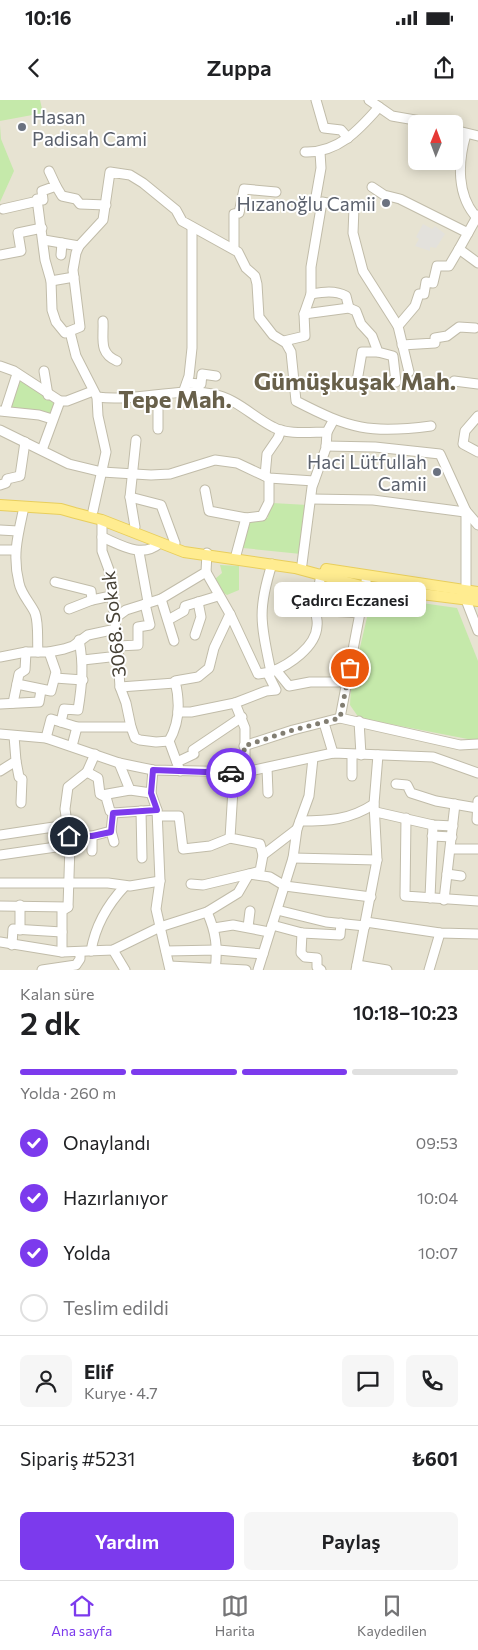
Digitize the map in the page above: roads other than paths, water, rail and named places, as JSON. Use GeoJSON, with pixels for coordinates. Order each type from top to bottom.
{"type":"FeatureCollection","features":[{"type":"Feature","properties":{"kind":"main road"},"geometry":{"type":"LineString","coordinates":[[0,499],[93,511],[207,554],[321,574],[466,595],[478,601]]}},
{"type":"Feature","properties":{"kind":"main road"},"geometry":{"type":"LineString","coordinates":[[0,505],[60,509],[102,520],[184,552],[236,555],[302,564],[366,581]]}},
{"type":"Feature","properties":{"kind":"main road"},"geometry":{"type":"LineString","coordinates":[[466,595],[478,592]]}},
{"type":"Feature","properties":{"kind":"street"},"geometry":{"type":"LineString","coordinates":[[316,100],[324,128],[341,130],[348,138]]}},
{"type":"Feature","properties":{"kind":"street"},"geometry":{"type":"LineString","coordinates":[[369,100],[392,116],[408,119]]}},
{"type":"Feature","properties":{"kind":"street"},"geometry":{"type":"LineString","coordinates":[[305,152],[320,152],[348,138],[359,131],[379,107]]}},
{"type":"Feature","properties":{"kind":"street"},"geometry":{"type":"LineString","coordinates":[[463,133],[478,136]]}},
{"type":"Feature","properties":{"kind":"street"},"geometry":{"type":"LineString","coordinates":[[398,326],[415,306],[419,294],[424,294],[426,282],[433,283],[437,266],[449,266],[477,217],[465,196],[459,169],[466,134]]}},
{"type":"Feature","properties":{"kind":"street"},"geometry":{"type":"LineString","coordinates":[[315,202],[321,168],[320,152]]}},
{"type":"Feature","properties":{"kind":"street"},"geometry":{"type":"LineString","coordinates":[[49,170],[62,196],[76,198],[80,204],[106,205]]}},
{"type":"Feature","properties":{"kind":"street"},"geometry":{"type":"LineString","coordinates":[[38,201],[54,318],[65,333],[80,327],[74,277],[76,253],[79,246],[103,220],[110,172],[130,175],[176,210],[182,221],[216,242],[238,252],[246,268],[255,276],[259,317],[274,335],[284,341],[290,352],[296,402],[334,421],[356,427],[399,431],[431,426]]}},
{"type":"Feature","properties":{"kind":"street"},"geometry":{"type":"LineString","coordinates":[[3,209],[43,200],[42,191],[56,186]]}},
{"type":"Feature","properties":{"kind":"street"},"geometry":{"type":"LineString","coordinates":[[372,187],[384,195],[400,199],[468,233]]}},
{"type":"Feature","properties":{"kind":"street"},"geometry":{"type":"LineString","coordinates":[[234,249],[234,214],[239,213],[244,189],[276,192]]}},
{"type":"Feature","properties":{"kind":"street"},"geometry":{"type":"LineString","coordinates":[[284,341],[305,336],[304,314],[311,294],[311,267],[322,202],[354,208],[353,233],[363,271],[398,326],[409,372]]}},
{"type":"Feature","properties":{"kind":"street"},"geometry":{"type":"LineString","coordinates":[[183,393],[187,383],[192,348],[192,227]]}},
{"type":"Feature","properties":{"kind":"street"},"geometry":{"type":"LineString","coordinates":[[0,255],[21,251],[18,233],[42,228]]}},
{"type":"Feature","properties":{"kind":"street"},"geometry":{"type":"LineString","coordinates":[[44,240],[79,246]]}},
{"type":"Feature","properties":{"kind":"street"},"geometry":{"type":"LineString","coordinates":[[61,255],[62,243]]}},
{"type":"Feature","properties":{"kind":"street"},"geometry":{"type":"LineString","coordinates":[[458,249],[478,263]]}},
{"type":"Feature","properties":{"kind":"street"},"geometry":{"type":"LineString","coordinates":[[50,281],[74,277]]}},
{"type":"Feature","properties":{"kind":"street"},"geometry":{"type":"LineString","coordinates":[[311,294],[327,292],[341,294],[346,296],[348,308]]}},
{"type":"Feature","properties":{"kind":"street"},"geometry":{"type":"LineString","coordinates":[[304,314],[348,308],[356,311],[361,324],[372,336],[378,352]]}},
{"type":"Feature","properties":{"kind":"street"},"geometry":{"type":"LineString","coordinates":[[103,321],[103,351],[108,358],[117,361]]}},
{"type":"Feature","properties":{"kind":"street"},"geometry":{"type":"LineString","coordinates":[[402,345],[435,343],[435,338],[447,336],[459,326],[475,328]]}},
{"type":"Feature","properties":{"kind":"street"},"geometry":{"type":"LineString","coordinates":[[70,332],[76,356],[95,394],[106,452],[93,511]]}},
{"type":"Feature","properties":{"kind":"street"},"geometry":{"type":"LineString","coordinates":[[357,381],[362,352],[378,352],[393,356],[396,382]]}},
{"type":"Feature","properties":{"kind":"street"},"geometry":{"type":"LineString","coordinates":[[0,366],[18,374],[60,401],[95,394],[112,399],[183,393],[213,394],[235,402],[281,430],[327,432]]}},
{"type":"Feature","properties":{"kind":"street"},"geometry":{"type":"LineString","coordinates":[[44,371],[48,395]]}},
{"type":"Feature","properties":{"kind":"street"},"geometry":{"type":"LineString","coordinates":[[18,374],[3,411],[38,415],[52,419]]}},
{"type":"Feature","properties":{"kind":"street"},"geometry":{"type":"LineString","coordinates":[[187,383],[201,384],[202,374],[216,376]]}},
{"type":"Feature","properties":{"kind":"street"},"geometry":{"type":"LineString","coordinates":[[454,381],[478,384]]}},
{"type":"Feature","properties":{"kind":"street"},"geometry":{"type":"LineString","coordinates":[[158,396],[158,428]]}},
{"type":"Feature","properties":{"kind":"street"},"geometry":{"type":"LineString","coordinates":[[42,450],[60,401]]}},
{"type":"Feature","properties":{"kind":"street"},"geometry":{"type":"LineString","coordinates":[[478,416],[465,431],[463,444],[478,452]]}},
{"type":"Feature","properties":{"kind":"street"},"geometry":{"type":"LineString","coordinates":[[302,564],[314,482],[326,446],[327,432],[334,421]]}},
{"type":"Feature","properties":{"kind":"street"},"geometry":{"type":"LineString","coordinates":[[0,430],[69,464],[102,472],[132,475],[170,474],[215,460],[237,463],[267,477],[314,482]]}},
{"type":"Feature","properties":{"kind":"street"},"geometry":{"type":"LineString","coordinates":[[205,490],[209,511],[246,518],[262,516],[269,502],[267,454],[281,430]]}},
{"type":"Feature","properties":{"kind":"street"},"geometry":{"type":"LineString","coordinates":[[375,447],[378,430]]}},
{"type":"Feature","properties":{"kind":"street"},"geometry":{"type":"LineString","coordinates":[[135,526],[130,498],[136,440]]}},
{"type":"Feature","properties":{"kind":"street"},"geometry":{"type":"LineString","coordinates":[[0,484],[6,483],[7,479],[20,476],[25,442]]}},
{"type":"Feature","properties":{"kind":"street"},"geometry":{"type":"LineString","coordinates":[[326,446],[375,447],[440,454],[465,512],[478,526]]}},
{"type":"Feature","properties":{"kind":"street"},"geometry":{"type":"LineString","coordinates":[[130,498],[161,505],[175,543]]}},
{"type":"Feature","properties":{"kind":"street"},"geometry":{"type":"LineString","coordinates":[[311,499],[373,500],[465,512]]}},
{"type":"Feature","properties":{"kind":"street"},"geometry":{"type":"LineString","coordinates":[[24,508],[15,550],[19,584],[26,595],[29,606],[35,614],[38,652]]}},
{"type":"Feature","properties":{"kind":"street"},"geometry":{"type":"LineString","coordinates":[[465,512],[466,595],[478,631]]}},
{"type":"Feature","properties":{"kind":"street"},"geometry":{"type":"LineString","coordinates":[[236,555],[246,518]]}},
{"type":"Feature","properties":{"kind":"street","name":"3068. Sokak"},"geometry":{"type":"LineString","coordinates":[[102,520],[102,551],[109,570],[119,651],[120,688],[126,703],[131,727]]}},
{"type":"Feature","properties":{"kind":"street"},"geometry":{"type":"LineString","coordinates":[[0,530],[18,531]]}},
{"type":"Feature","properties":{"kind":"street"},"geometry":{"type":"LineString","coordinates":[[102,537],[139,552],[153,549],[160,543]]}},
{"type":"Feature","properties":{"kind":"street"},"geometry":{"type":"LineString","coordinates":[[0,550],[15,550]]}},
{"type":"Feature","properties":{"kind":"street"},"geometry":{"type":"LineString","coordinates":[[84,660],[138,645],[138,628],[150,625],[139,552]]}},
{"type":"Feature","properties":{"kind":"street"},"geometry":{"type":"LineString","coordinates":[[207,554],[206,572],[230,614],[258,674],[271,672],[293,662],[305,650],[318,626],[316,610],[321,574]]}},
{"type":"Feature","properties":{"kind":"street"},"geometry":{"type":"LineString","coordinates":[[178,712],[191,712],[235,703],[266,691],[276,690],[260,617],[262,594],[272,564]]}},
{"type":"Feature","properties":{"kind":"street"},"geometry":{"type":"LineString","coordinates":[[115,618],[126,610],[161,599],[206,572]]}},
{"type":"Feature","properties":{"kind":"street"},"geometry":{"type":"LineString","coordinates":[[340,718],[366,581]]}},
{"type":"Feature","properties":{"kind":"street"},"geometry":{"type":"LineString","coordinates":[[55,582],[91,591],[92,600]]}},
{"type":"Feature","properties":{"kind":"street"},"geometry":{"type":"LineString","coordinates":[[69,609],[92,600],[112,596]]}},
{"type":"Feature","properties":{"kind":"street"},"geometry":{"type":"LineString","coordinates":[[168,620],[184,611],[185,606],[218,596]]}},
{"type":"Feature","properties":{"kind":"street"},"geometry":{"type":"LineString","coordinates":[[161,599],[174,641]]}},
{"type":"Feature","properties":{"kind":"street"},"geometry":{"type":"LineString","coordinates":[[195,635],[201,617],[198,602]]}},
{"type":"Feature","properties":{"kind":"street"},"geometry":{"type":"LineString","coordinates":[[316,610],[360,613]]}},
{"type":"Feature","properties":{"kind":"street"},"geometry":{"type":"LineString","coordinates":[[120,688],[175,682],[198,677],[209,668],[214,648],[230,614]]}},
{"type":"Feature","properties":{"kind":"street"},"geometry":{"type":"LineString","coordinates":[[0,657],[26,652],[49,652],[73,646],[88,634],[116,629]]}},
{"type":"Feature","properties":{"kind":"street"},"geometry":{"type":"LineString","coordinates":[[62,722],[64,709],[78,710],[84,660],[80,640]]}},
{"type":"Feature","properties":{"kind":"street"},"geometry":{"type":"LineString","coordinates":[[13,703],[19,674],[25,670],[26,652]]}},
{"type":"Feature","properties":{"kind":"street"},"geometry":{"type":"LineString","coordinates":[[17,684],[51,691],[56,672],[49,652]]}},
{"type":"Feature","properties":{"kind":"street"},"geometry":{"type":"LineString","coordinates":[[271,672],[289,686],[310,682],[348,682]]}},
{"type":"Feature","properties":{"kind":"street"},"geometry":{"type":"LineString","coordinates":[[55,678],[83,680]]}},
{"type":"Feature","properties":{"kind":"street"},"geometry":{"type":"LineString","coordinates":[[169,741],[174,733],[180,704],[175,682]]}},
{"type":"Feature","properties":{"kind":"street"},"geometry":{"type":"LineString","coordinates":[[0,704],[39,702],[41,690]]}},
{"type":"Feature","properties":{"kind":"street"},"geometry":{"type":"LineString","coordinates":[[235,703],[245,728],[245,772]]}},
{"type":"Feature","properties":{"kind":"street"},"geometry":{"type":"LineString","coordinates":[[179,766],[194,754],[193,750],[242,717]]}},
{"type":"Feature","properties":{"kind":"street"},"geometry":{"type":"LineString","coordinates":[[244,746],[293,730],[340,718],[460,745],[478,744]]}},
{"type":"Feature","properties":{"kind":"street"},"geometry":{"type":"LineString","coordinates":[[46,738],[51,719],[77,727],[131,727],[135,738],[140,740],[169,741]]}},
{"type":"Feature","properties":{"kind":"street"},"geometry":{"type":"LineString","coordinates":[[352,776],[359,721]]}},
{"type":"Feature","properties":{"kind":"street"},"geometry":{"type":"LineString","coordinates":[[324,723],[333,753]]}},
{"type":"Feature","properties":{"kind":"street"},"geometry":{"type":"LineString","coordinates":[[72,746],[77,727]]}},
{"type":"Feature","properties":{"kind":"street"},"geometry":{"type":"LineString","coordinates":[[0,734],[46,738],[119,763],[153,770],[179,766],[234,773],[245,772],[333,753],[432,757],[478,773]]}},
{"type":"Feature","properties":{"kind":"street"},"geometry":{"type":"LineString","coordinates":[[14,736],[16,762],[19,777],[22,779],[21,803]]}},
{"type":"Feature","properties":{"kind":"street"},"geometry":{"type":"LineString","coordinates":[[169,741],[179,766]]}},
{"type":"Feature","properties":{"kind":"street"},"geometry":{"type":"LineString","coordinates":[[68,907],[70,882],[69,841],[65,809],[68,787],[87,772],[95,754]]}},
{"type":"Feature","properties":{"kind":"street"},"geometry":{"type":"LineString","coordinates":[[378,755],[375,808],[377,860],[356,967],[387,970]]}},
{"type":"Feature","properties":{"kind":"street"},"geometry":{"type":"LineString","coordinates":[[258,970],[293,858],[298,825],[309,796],[313,758]]}},
{"type":"Feature","properties":{"kind":"street"},"geometry":{"type":"LineString","coordinates":[[0,771],[16,762]]}},
{"type":"Feature","properties":{"kind":"street"},"geometry":{"type":"LineString","coordinates":[[119,763],[130,790]]}},
{"type":"Feature","properties":{"kind":"street"},"geometry":{"type":"LineString","coordinates":[[267,768],[268,793]]}},
{"type":"Feature","properties":{"kind":"street"},"geometry":{"type":"LineString","coordinates":[[153,770],[151,793],[158,812],[160,881],[156,909],[170,968],[246,970]]}},
{"type":"Feature","properties":{"kind":"street"},"geometry":{"type":"LineString","coordinates":[[87,772],[98,778],[102,795],[106,798],[110,811],[113,813],[111,832],[114,842]]}},
{"type":"Feature","properties":{"kind":"street"},"geometry":{"type":"LineString","coordinates":[[230,838],[234,773]]}},
{"type":"Feature","properties":{"kind":"street"},"geometry":{"type":"LineString","coordinates":[[396,784],[407,785],[411,793],[454,804],[477,805],[477,820]]}},
{"type":"Feature","properties":{"kind":"street"},"geometry":{"type":"LineString","coordinates":[[102,795],[130,790],[151,793]]}},
{"type":"Feature","properties":{"kind":"street"},"geometry":{"type":"LineString","coordinates":[[444,900],[451,850],[454,804]]}},
{"type":"Feature","properties":{"kind":"street"},"geometry":{"type":"LineString","coordinates":[[263,855],[298,825],[341,819],[375,808],[433,825],[452,826]]}},
{"type":"Feature","properties":{"kind":"street"},"geometry":{"type":"LineString","coordinates":[[113,813],[141,811],[179,816],[183,849],[210,846],[230,838],[260,844],[263,855],[260,870],[203,885],[191,884]]}},
{"type":"Feature","properties":{"kind":"street"},"geometry":{"type":"LineString","coordinates":[[141,811],[142,858]]}},
{"type":"Feature","properties":{"kind":"street"},"geometry":{"type":"LineString","coordinates":[[406,818],[405,896],[478,901]]}},
{"type":"Feature","properties":{"kind":"street"},"geometry":{"type":"LineString","coordinates":[[0,835],[67,825]]}},
{"type":"Feature","properties":{"kind":"street"},"geometry":{"type":"LineString","coordinates":[[430,898],[433,825]]}},
{"type":"Feature","properties":{"kind":"street"},"geometry":{"type":"LineString","coordinates":[[0,855],[111,832]]}},
{"type":"Feature","properties":{"kind":"street"},"geometry":{"type":"LineString","coordinates":[[92,836],[92,851]]}},
{"type":"Feature","properties":{"kind":"street"},"geometry":{"type":"LineString","coordinates":[[432,836],[452,838]]}},
{"type":"Feature","properties":{"kind":"street"},"geometry":{"type":"LineString","coordinates":[[451,850],[478,849]]}},
{"type":"Feature","properties":{"kind":"street"},"geometry":{"type":"LineString","coordinates":[[293,858],[377,860]]}},
{"type":"Feature","properties":{"kind":"street"},"geometry":{"type":"LineString","coordinates":[[249,874],[270,877],[275,882],[285,886],[371,897]]}},
{"type":"Feature","properties":{"kind":"street"},"geometry":{"type":"LineString","coordinates":[[0,942],[80,956],[92,951],[113,950],[160,927],[207,912],[238,894],[249,874]]}},
{"type":"Feature","properties":{"kind":"street"},"geometry":{"type":"LineString","coordinates":[[447,874],[461,876]]}},
{"type":"Feature","properties":{"kind":"street"},"geometry":{"type":"LineString","coordinates":[[0,883],[70,882],[108,883],[125,886],[160,881]]}},
{"type":"Feature","properties":{"kind":"street"},"geometry":{"type":"LineString","coordinates":[[92,951],[93,939],[99,924],[115,897],[125,886]]}},
{"type":"Feature","properties":{"kind":"street"},"geometry":{"type":"LineString","coordinates":[[20,905],[20,930]]}},
{"type":"Feature","properties":{"kind":"street"},"geometry":{"type":"LineString","coordinates":[[0,906],[68,907]]}},
{"type":"Feature","properties":{"kind":"street"},"geometry":{"type":"LineString","coordinates":[[62,952],[62,911],[68,907]]}},
{"type":"Feature","properties":{"kind":"street"},"geometry":{"type":"LineString","coordinates":[[277,910],[310,919],[341,923],[440,933],[478,934]]}},
{"type":"Feature","properties":{"kind":"street"},"geometry":{"type":"LineString","coordinates":[[248,927],[250,911]]}},
{"type":"Feature","properties":{"kind":"street"},"geometry":{"type":"LineString","coordinates":[[207,912],[214,928],[218,950],[215,968]]}},
{"type":"Feature","properties":{"kind":"street"},"geometry":{"type":"LineString","coordinates":[[214,928],[233,925],[302,933],[340,935],[341,923]]}},
{"type":"Feature","properties":{"kind":"street"},"geometry":{"type":"LineString","coordinates":[[12,945],[13,930],[62,932]]}},
{"type":"Feature","properties":{"kind":"street"},"geometry":{"type":"LineString","coordinates":[[302,933],[302,953],[306,957],[317,958],[317,967],[321,970]]}},
{"type":"Feature","properties":{"kind":"street"},"geometry":{"type":"LineString","coordinates":[[429,970],[440,933]]}},
{"type":"Feature","properties":{"kind":"street"},"geometry":{"type":"LineString","coordinates":[[113,950],[125,970]]}},
{"type":"Feature","properties":{"kind":"street"},"geometry":{"type":"LineString","coordinates":[[166,951],[218,950],[263,954]]}},
{"type":"Feature","properties":{"kind":"street"},"geometry":{"type":"LineString","coordinates":[[42,970],[68,968],[76,965],[80,956]]}},
{"type":"Feature","properties":{"kind":"street"},"geometry":{"type":"LineString","coordinates":[[80,956],[84,970]]}},
{"type":"Feature","properties":{"kind":"place","name":"Hasan Padisah Cami"},"geometry":{"type":"Point","coordinates":[22,127]}},
{"type":"Feature","properties":{"kind":"place","name":"Hızanoğlu Camii"},"geometry":{"type":"Point","coordinates":[386,203]}},
{"type":"Feature","properties":{"kind":"place","name":"Haci Lütfullah Camii"},"geometry":{"type":"Point","coordinates":[437,472]}},
{"type":"Feature","properties":{"kind":"place","name":"Çadırcı Eczanesi"},"geometry":{"type":"Point","coordinates":[350,668]}},
{"type":"Feature","properties":{"kind":"district","name":"Gümüşkuşak Mah."},"geometry":{"type":"Point","coordinates":[355,380]}},
{"type":"Feature","properties":{"kind":"district","name":"Tepe Mah."},"geometry":{"type":"Point","coordinates":[175,398]}}]}
